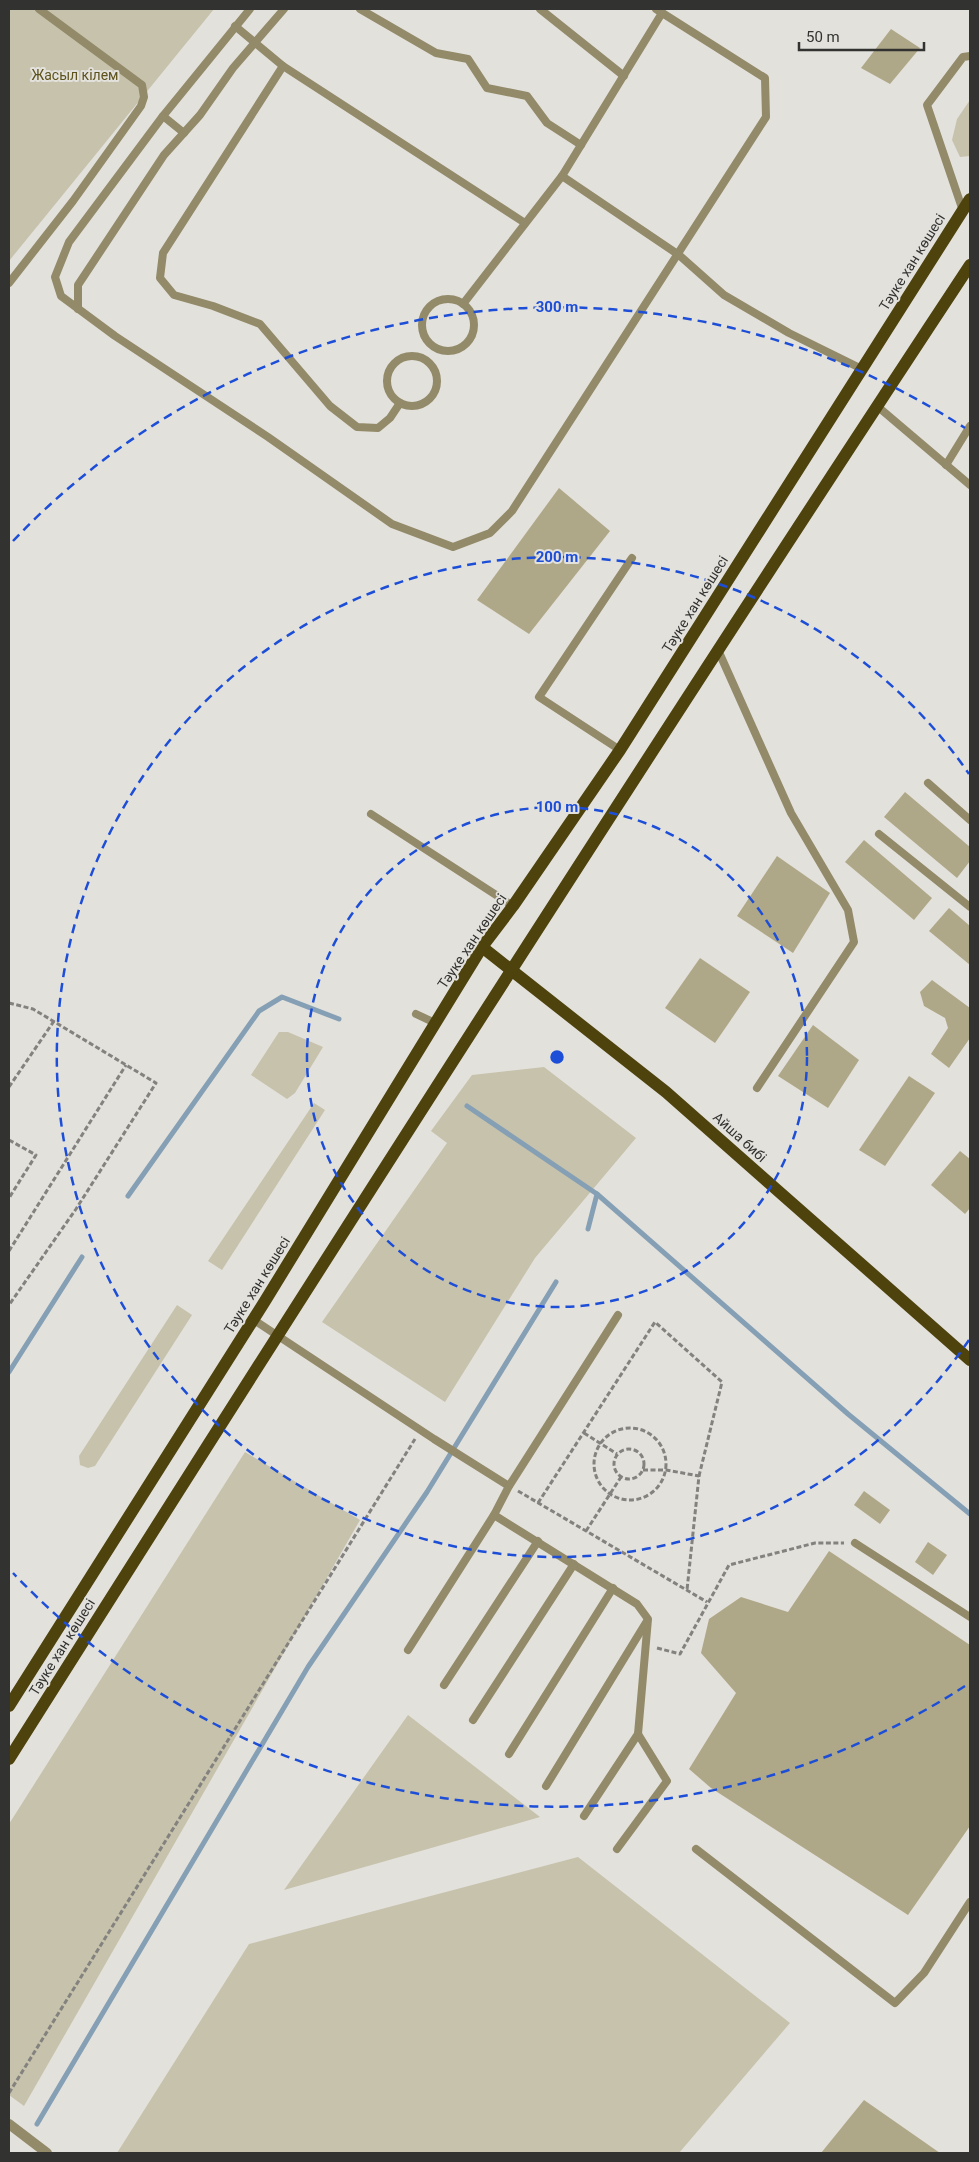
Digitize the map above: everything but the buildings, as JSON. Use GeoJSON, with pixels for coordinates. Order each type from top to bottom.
{"type":"FeatureCollection","features":[{"type":"Feature","properties":{"kind":"main road","name":"Тәуке хан көшесі"},"geometry":{"type":"LineString","coordinates":[[9,1706],[254,1320],[482,947],[513,906],[620,750],[970,199]]}},
{"type":"Feature","properties":{"kind":"main road","name":"Тәуке хан көшесі"},"geometry":{"type":"LineString","coordinates":[[9,1759],[277,1335],[511,971],[970,265]]}},
{"type":"Feature","properties":{"kind":"main road","name":"Айша бибі"},"geometry":{"type":"LineString","coordinates":[[482,947],[666,1092],[970,1360]]}},
{"type":"Feature","properties":{"kind":"street"},"geometry":{"type":"LineString","coordinates":[[9,2124],[46,2153]]}},
{"type":"Feature","properties":{"kind":"lane"},"geometry":{"type":"LineString","coordinates":[[9,283],[73,201],[141,106],[144,97],[142,85],[39,9]]}},
{"type":"Feature","properties":{"kind":"lane"},"geometry":{"type":"LineString","coordinates":[[250,9],[164,116],[69,242],[55,277],[61,296],[115,336],[268,437],[392,524],[453,547],[490,533],[512,511],[766,117],[765,78],[659,11],[624,76],[562,176],[463,304]]}},
{"type":"Feature","properties":{"kind":"lane"},"geometry":{"type":"LineString","coordinates":[[78,309],[78,285],[164,155],[200,115],[233,68],[284,9]]}},
{"type":"Feature","properties":{"kind":"lane"},"geometry":{"type":"LineString","coordinates":[[360,9],[436,53],[468,59],[486,88],[527,96],[547,123],[581,145]]}},
{"type":"Feature","properties":{"kind":"lane"},"geometry":{"type":"LineString","coordinates":[[540,9],[624,76]]}},
{"type":"Feature","properties":{"kind":"lane"},"geometry":{"type":"LineString","coordinates":[[235,26],[283,66],[525,223]]}},
{"type":"Feature","properties":{"kind":"lane"},"geometry":{"type":"LineString","coordinates":[[963,211],[928,105],[963,57],[970,56]]}},
{"type":"Feature","properties":{"kind":"lane"},"geometry":{"type":"LineString","coordinates":[[283,66],[163,253],[160,278],[174,295],[213,306],[260,324],[330,406],[357,426],[378,428],[390,418],[400,403]]}},
{"type":"Feature","properties":{"kind":"lane"},"geometry":{"type":"LineString","coordinates":[[164,116],[184,133]]}},
{"type":"Feature","properties":{"kind":"lane"},"geometry":{"type":"LineString","coordinates":[[562,176],[679,254],[724,296],[789,333],[862,369]]}},
{"type":"Feature","properties":{"kind":"lane"},"geometry":{"type":"LineString","coordinates":[[447,299],[463,304],[473,318],[472,335],[467,343],[452,351],[443,351],[431,345],[424,335],[422,327],[426,311],[431,305],[447,299]]}},
{"type":"Feature","properties":{"kind":"lane"},"geometry":{"type":"LineString","coordinates":[[424,359],[431,345]]}},
{"type":"Feature","properties":{"kind":"lane"},"geometry":{"type":"LineString","coordinates":[[413,356],[424,359],[433,367],[436,375],[435,391],[424,403],[408,406],[400,403],[389,391],[388,374],[391,366],[405,357],[413,356]]}},
{"type":"Feature","properties":{"kind":"lane"},"geometry":{"type":"LineString","coordinates":[[877,406],[970,486]]}},
{"type":"Feature","properties":{"kind":"lane"},"geometry":{"type":"LineString","coordinates":[[946,465],[970,426]]}},
{"type":"Feature","properties":{"kind":"lane"},"geometry":{"type":"LineString","coordinates":[[620,750],[539,697],[632,558]]}},
{"type":"Feature","properties":{"kind":"lane"},"geometry":{"type":"LineString","coordinates":[[718,650],[791,813],[848,910],[854,942],[757,1088]]}},
{"type":"Feature","properties":{"kind":"lane"},"geometry":{"type":"LineString","coordinates":[[928,784],[970,820]]}},
{"type":"Feature","properties":{"kind":"lane"},"geometry":{"type":"LineString","coordinates":[[370,814],[513,906]]}},
{"type":"Feature","properties":{"kind":"lane"},"geometry":{"type":"LineString","coordinates":[[879,834],[970,907]]}},
{"type":"Feature","properties":{"kind":"lane"},"geometry":{"type":"LineString","coordinates":[[416,1014],[435,1023]]}},
{"type":"Feature","properties":{"kind":"lane"},"geometry":{"type":"LineString","coordinates":[[408,1650],[494,1515],[509,1486],[618,1315]]}},
{"type":"Feature","properties":{"kind":"lane"},"geometry":{"type":"LineString","coordinates":[[254,1320],[434,1439],[509,1486]]}},
{"type":"Feature","properties":{"kind":"lane"},"geometry":{"type":"LineString","coordinates":[[494,1515],[637,1604],[648,1619],[638,1734],[584,1816]]}},
{"type":"Feature","properties":{"kind":"lane"},"geometry":{"type":"LineString","coordinates":[[444,1685],[538,1541]]}},
{"type":"Feature","properties":{"kind":"lane"},"geometry":{"type":"LineString","coordinates":[[855,1543],[970,1617]]}},
{"type":"Feature","properties":{"kind":"lane"},"geometry":{"type":"LineString","coordinates":[[473,1720],[574,1564]]}},
{"type":"Feature","properties":{"kind":"lane"},"geometry":{"type":"LineString","coordinates":[[509,1754],[613,1588]]}},
{"type":"Feature","properties":{"kind":"lane"},"geometry":{"type":"LineString","coordinates":[[546,1786],[648,1619]]}},
{"type":"Feature","properties":{"kind":"lane"},"geometry":{"type":"LineString","coordinates":[[617,1849],[667,1781],[638,1734]]}},
{"type":"Feature","properties":{"kind":"lane"},"geometry":{"type":"LineString","coordinates":[[696,1849],[895,2003],[924,1973],[970,1902]]}},
{"type":"Feature","properties":{"kind":"path"},"geometry":{"type":"LineString","coordinates":[[9,1004],[33,1009],[156,1083],[76,1209],[9,1306]]}},
{"type":"Feature","properties":{"kind":"path"},"geometry":{"type":"LineString","coordinates":[[9,1087],[54,1021]]}},
{"type":"Feature","properties":{"kind":"path"},"geometry":{"type":"LineString","coordinates":[[9,1251],[126,1065]]}},
{"type":"Feature","properties":{"kind":"path"},"geometry":{"type":"LineString","coordinates":[[9,1140],[36,1155],[9,1198]]}},
{"type":"Feature","properties":{"kind":"path"},"geometry":{"type":"LineString","coordinates":[[538,1503],[655,1322],[722,1382],[699,1476],[687,1590]]}},
{"type":"Feature","properties":{"kind":"path"},"geometry":{"type":"LineString","coordinates":[[622,1428],[638,1428],[652,1434],[662,1445],[667,1459],[666,1470],[666,1474],[658,1488],[646,1497],[631,1501],[616,1498],[603,1489],[596,1476],[593,1461],[601,1443],[608,1434],[622,1428]]}},
{"type":"Feature","properties":{"kind":"path"},"geometry":{"type":"LineString","coordinates":[[9,2093],[421,1430]]}},
{"type":"Feature","properties":{"kind":"path"},"geometry":{"type":"LineString","coordinates":[[584,1433],[617,1454]]}},
{"type":"Feature","properties":{"kind":"path"},"geometry":{"type":"LineString","coordinates":[[625,1449],[633,1449],[641,1454],[645,1462],[643,1470],[638,1477],[629,1480],[621,1477],[615,1471],[614,1462],[617,1454],[625,1449]]}},
{"type":"Feature","properties":{"kind":"path"},"geometry":{"type":"LineString","coordinates":[[643,1470],[666,1470],[699,1476]]}},
{"type":"Feature","properties":{"kind":"path"},"geometry":{"type":"LineString","coordinates":[[586,1531],[621,1477]]}},
{"type":"Feature","properties":{"kind":"path"},"geometry":{"type":"LineString","coordinates":[[509,1486],[707,1602]]}},
{"type":"Feature","properties":{"kind":"path"},"geometry":{"type":"LineString","coordinates":[[646,1646],[680,1654],[729,1565],[815,1543],[855,1543]]}},
{"type":"Feature","properties":{"kind":"green space","name":"Жасыл кілем"},"geometry":{"type":"Polygon","coordinates":[[[9,9],[214,9],[9,261],[9,9]]]}},
{"type":"Feature","properties":{"kind":"green space"},"geometry":{"type":"Polygon","coordinates":[[[970,100],[970,156],[960,157],[952,140],[957,119],[970,100]]]}},
{"type":"Feature","properties":{"kind":"green space"},"geometry":{"type":"Polygon","coordinates":[[[279,1032],[288,1032],[323,1047],[295,1093],[287,1099],[251,1075],[279,1032]]]}},
{"type":"Feature","properties":{"kind":"green space"},"geometry":{"type":"Polygon","coordinates":[[[544,1067],[636,1138],[535,1258],[445,1402],[322,1322],[447,1143],[431,1131],[472,1075],[544,1067]]]}},
{"type":"Feature","properties":{"kind":"green space"},"geometry":{"type":"Polygon","coordinates":[[[314,1103],[325,1110],[222,1270],[208,1261],[314,1103]]]}},
{"type":"Feature","properties":{"kind":"green space"},"geometry":{"type":"Polygon","coordinates":[[[177,1305],[192,1315],[95,1466],[88,1468],[80,1465],[79,1456],[177,1305]]]}},
{"type":"Feature","properties":{"kind":"green space"},"geometry":{"type":"Polygon","coordinates":[[[245,1452],[360,1520],[24,2106],[9,2095],[9,1824],[245,1452]]]}},
{"type":"Feature","properties":{"kind":"green space"},"geometry":{"type":"Polygon","coordinates":[[[408,1715],[540,1817],[284,1890],[408,1715]]]}},
{"type":"Feature","properties":{"kind":"green space"},"geometry":{"type":"Polygon","coordinates":[[[578,1857],[790,2023],[679,2153],[117,2153],[249,1944],[578,1857]]]}},
{"type":"Feature","properties":{"kind":"waterway"},"geometry":{"type":"LineString","coordinates":[[128,1196],[259,1011],[282,997],[339,1019]]}},
{"type":"Feature","properties":{"kind":"waterway"},"geometry":{"type":"LineString","coordinates":[[467,1106],[597,1194],[588,1229]]}},
{"type":"Feature","properties":{"kind":"waterway"},"geometry":{"type":"LineString","coordinates":[[597,1194],[848,1414],[970,1514]]}},
{"type":"Feature","properties":{"kind":"waterway"},"geometry":{"type":"LineString","coordinates":[[9,1372],[82,1257]]}},
{"type":"Feature","properties":{"kind":"waterway"},"geometry":{"type":"LineString","coordinates":[[37,2124],[308,1667],[427,1492],[556,1282]]}}]}
